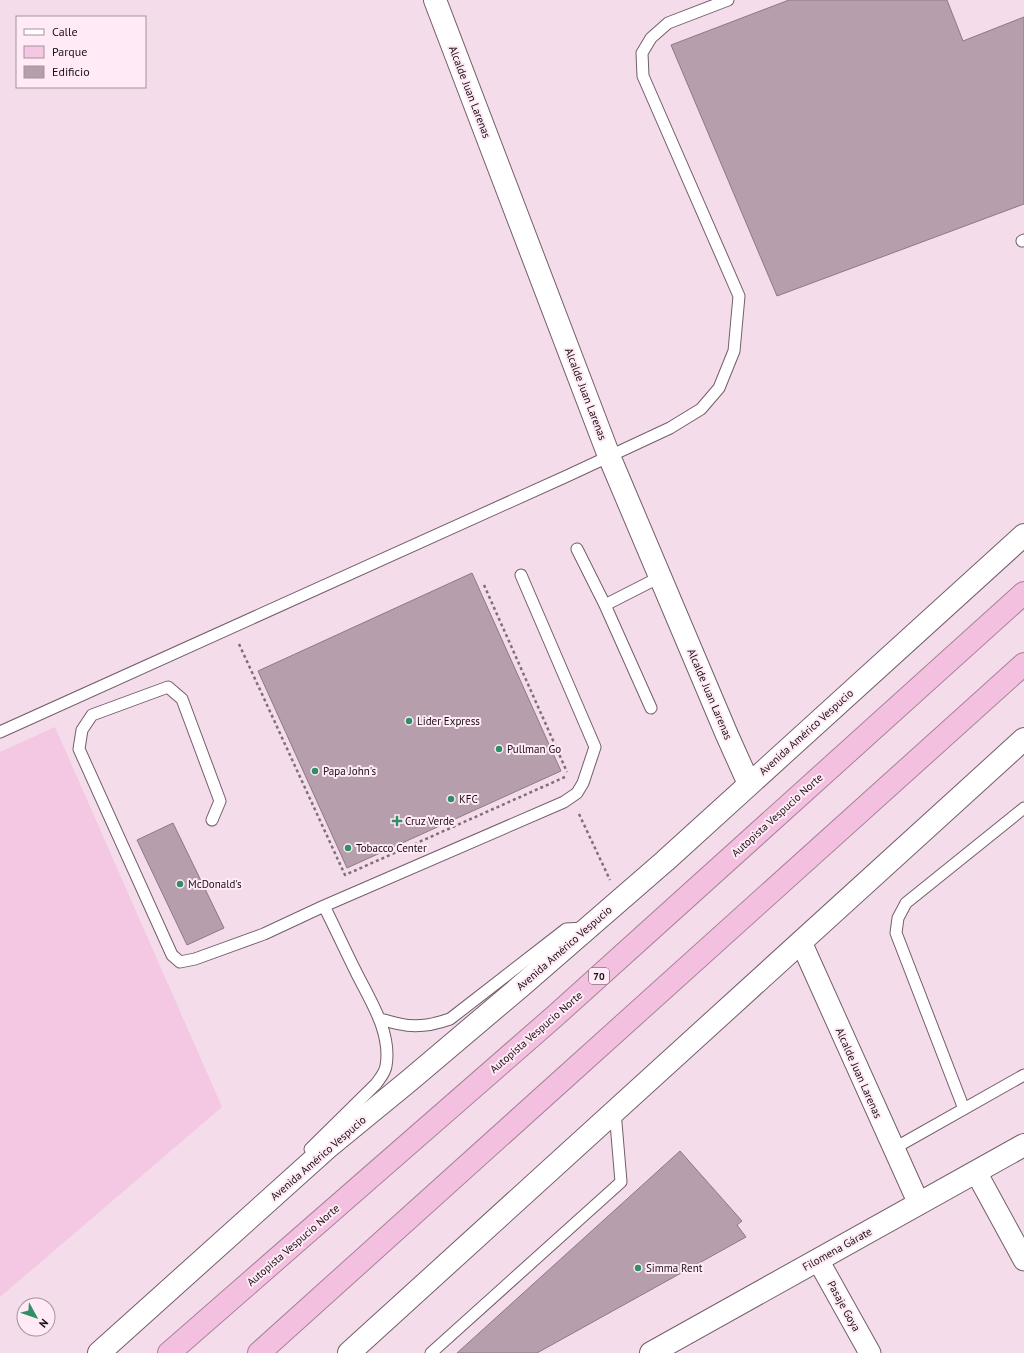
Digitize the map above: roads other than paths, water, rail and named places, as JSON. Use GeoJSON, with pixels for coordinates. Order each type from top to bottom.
{"type":"FeatureCollection","features":[{"type":"Feature","properties":{"kind":"highway","name":"Autopista Vespucio Norte"},"geometry":{"type":"LineString","coordinates":[[169,1353],[555,1016],[1024,593]]}},
{"type":"Feature","properties":{"kind":"highway"},"geometry":{"type":"LineString","coordinates":[[258,1353],[1024,664]]}},
{"type":"Feature","properties":{"kind":"main road","name":"Alcalde Juan Larenas"},"geometry":{"type":"LineString","coordinates":[[435,0],[609,456],[749,784]]}},
{"type":"Feature","properties":{"kind":"main road","name":"Avenida Américo Vespucio"},"geometry":{"type":"LineString","coordinates":[[99,1353],[327,1148],[410,1080],[589,927],[1024,536]]}},
{"type":"Feature","properties":{"kind":"main road"},"geometry":{"type":"LineString","coordinates":[[349,1353],[1024,739]]}},
{"type":"Feature","properties":{"kind":"main road","name":"Filomena Gárate"},"geometry":{"type":"LineString","coordinates":[[652,1353],[1024,1145]]}},
{"type":"Feature","properties":{"kind":"street","name":"Alcalde Juan Larenas"},"geometry":{"type":"LineString","coordinates":[[801,942],[919,1204]]}},
{"type":"Feature","properties":{"kind":"street"},"geometry":{"type":"LineString","coordinates":[[976,1172],[1024,1260]]}},
{"type":"Feature","properties":{"kind":"street","name":"Pasaje Goya"},"geometry":{"type":"LineString","coordinates":[[818,1260],[870,1353]]}},
{"type":"Feature","properties":{"kind":"lane"},"geometry":{"type":"LineString","coordinates":[[0,732],[670,428],[701,410],[719,388],[734,351],[739,296],[643,76],[642,54],[651,38],[668,24],[728,0]]}},
{"type":"Feature","properties":{"kind":"lane"},"geometry":{"type":"LineString","coordinates":[[577,549],[605,605],[650,708]]}},
{"type":"Feature","properties":{"kind":"lane"},"geometry":{"type":"LineString","coordinates":[[212,820],[220,801],[182,699],[168,687],[92,715],[82,730],[79,749],[172,954],[180,962],[195,959],[264,934],[324,906],[558,805],[577,793],[583,783],[595,747],[521,575]]}},
{"type":"Feature","properties":{"kind":"lane"},"geometry":{"type":"LineString","coordinates":[[605,605],[660,577]]}},
{"type":"Feature","properties":{"kind":"lane"},"geometry":{"type":"LineString","coordinates":[[964,1109],[896,933],[898,918],[906,903],[1024,808]]}},
{"type":"Feature","properties":{"kind":"lane"},"geometry":{"type":"LineString","coordinates":[[262,1206],[278,1184],[306,1154],[376,1084],[384,1074],[386,1067],[387,1055],[385,1036],[379,1019],[324,906]]}},
{"type":"Feature","properties":{"kind":"lane"},"geometry":{"type":"LineString","coordinates":[[379,1019],[401,1024],[420,1026],[436,1024],[450,1019],[566,929],[589,927]]}},
{"type":"Feature","properties":{"kind":"lane"},"geometry":{"type":"LineString","coordinates":[[893,1149],[1024,1075]]}},
{"type":"Feature","properties":{"kind":"lane"},"geometry":{"type":"LineString","coordinates":[[431,1353],[621,1182],[615,1111]]}},
{"type":"Feature","properties":{"kind":"place","name":"Lider Express"},"geometry":{"type":"Point","coordinates":[409,721]}},
{"type":"Feature","properties":{"kind":"place","name":"Pullman Go"},"geometry":{"type":"Point","coordinates":[499,749]}},
{"type":"Feature","properties":{"kind":"place","name":"Papa John's"},"geometry":{"type":"Point","coordinates":[315,771]}},
{"type":"Feature","properties":{"kind":"place","name":"KFC"},"geometry":{"type":"Point","coordinates":[451,799]}},
{"type":"Feature","properties":{"kind":"place","name":"Cruz Verde"},"geometry":{"type":"Point","coordinates":[397,821]}},
{"type":"Feature","properties":{"kind":"place","name":"Tobacco Center"},"geometry":{"type":"Point","coordinates":[348,848]}},
{"type":"Feature","properties":{"kind":"place","name":"McDonald's"},"geometry":{"type":"Point","coordinates":[180,884]}},
{"type":"Feature","properties":{"kind":"place","name":"Simma Rent"},"geometry":{"type":"Point","coordinates":[638,1268]}}]}
